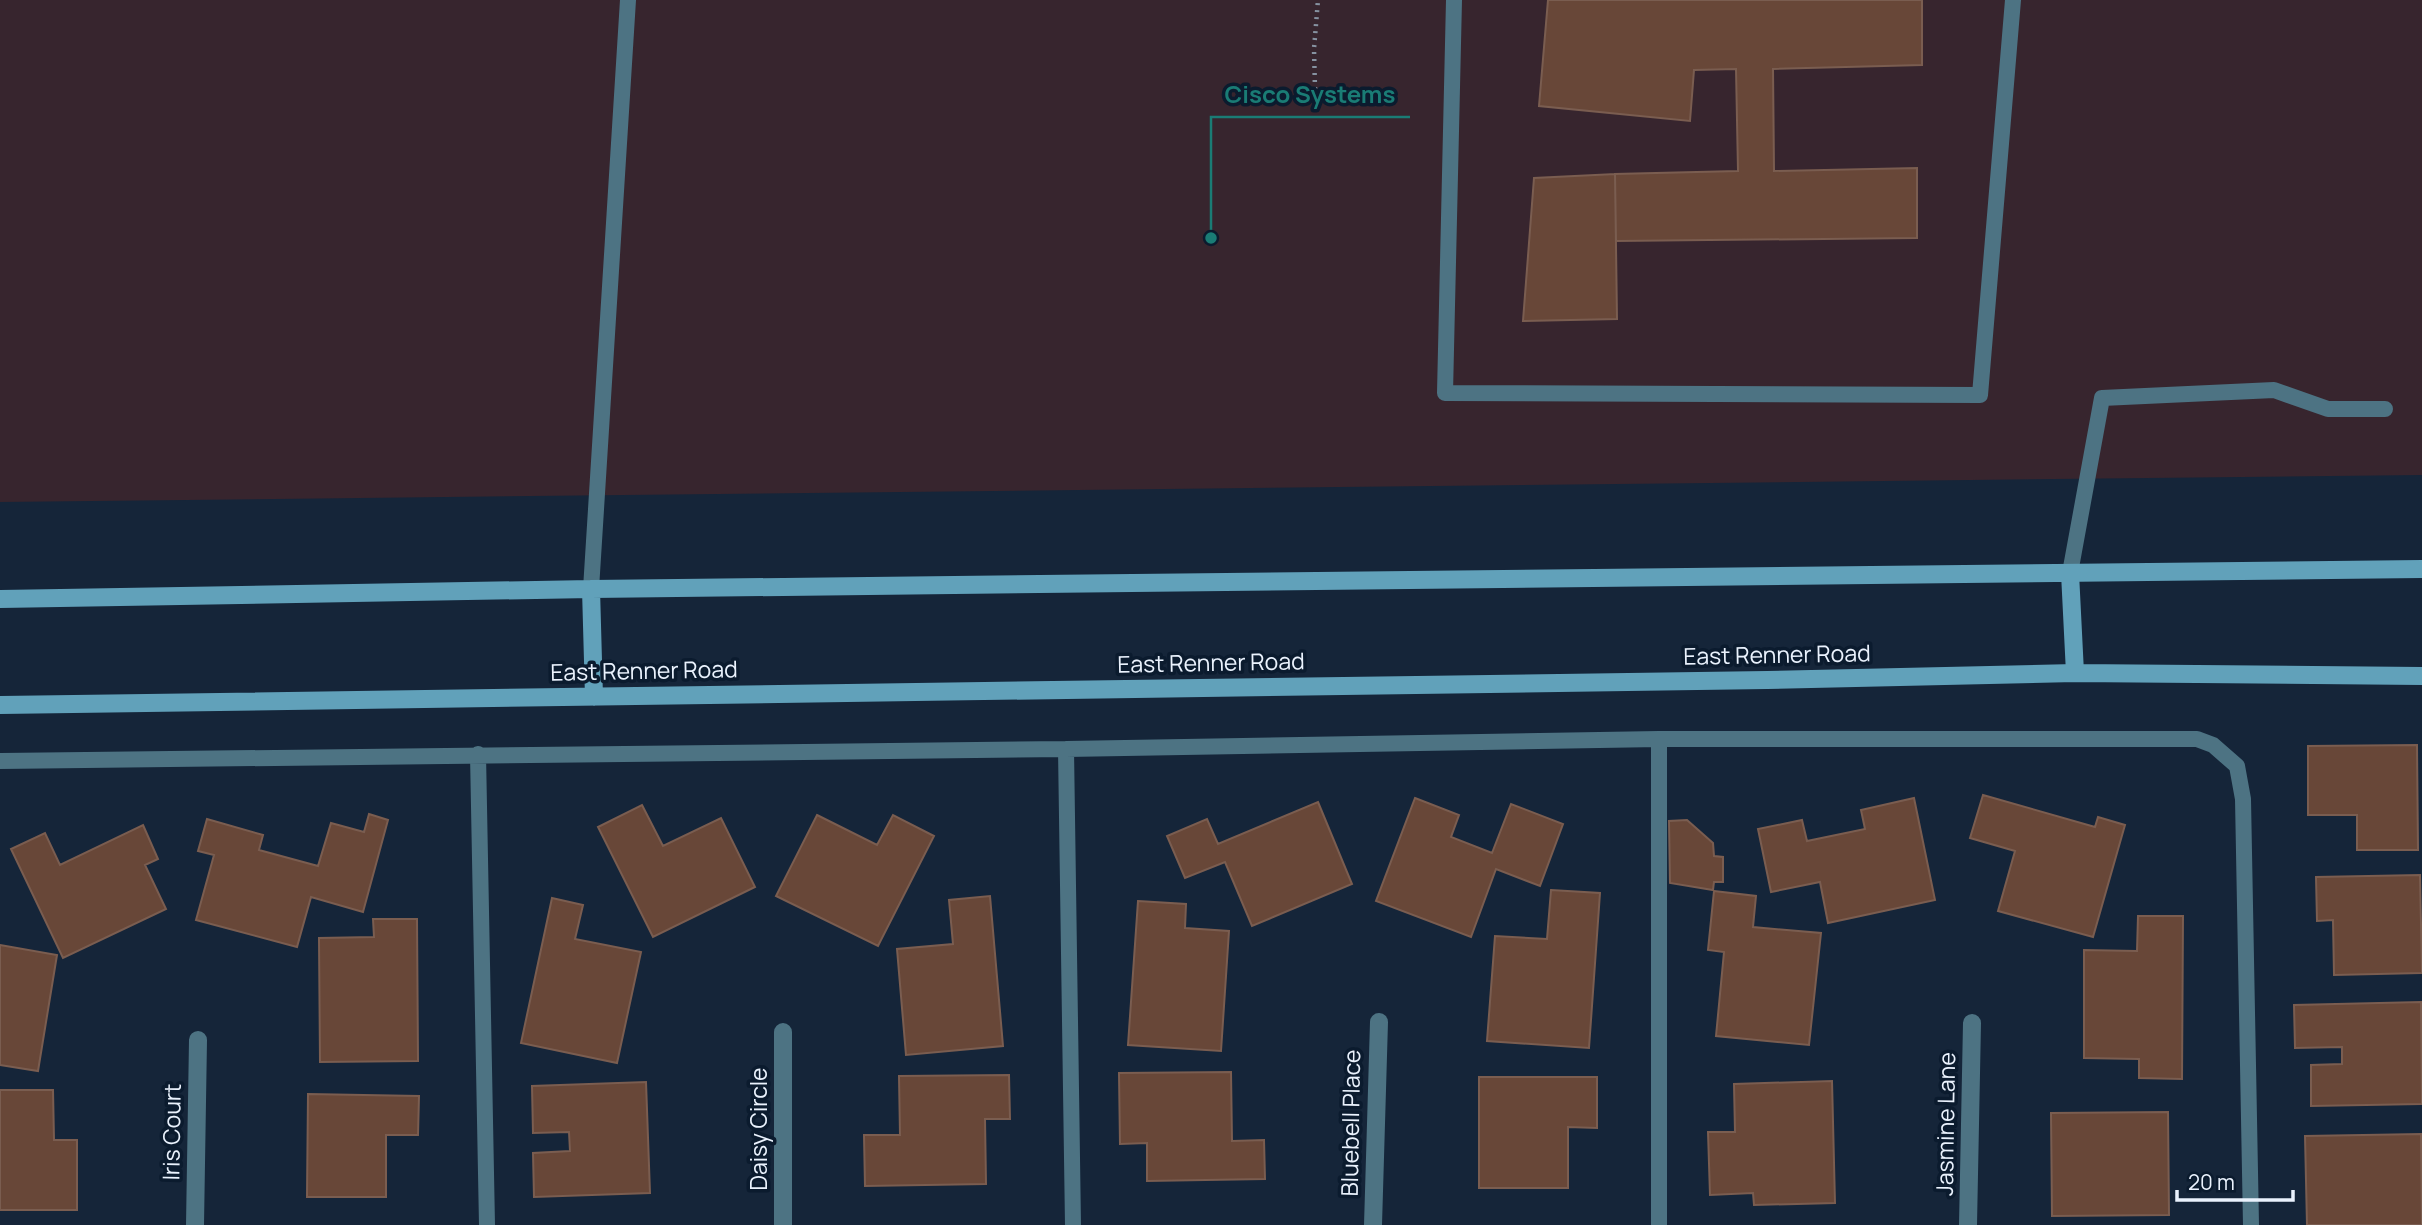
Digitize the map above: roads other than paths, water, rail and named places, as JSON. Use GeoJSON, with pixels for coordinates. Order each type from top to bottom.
{"type":"FeatureCollection","features":[{"type":"Feature","properties":{"kind":"main road"},"geometry":{"type":"LineString","coordinates":[[0,599],[591,589],[2422,569]]}},
{"type":"Feature","properties":{"kind":"main road"},"geometry":{"type":"LineString","coordinates":[[2070,573],[2075,673]]}},
{"type":"Feature","properties":{"kind":"main road"},"geometry":{"type":"LineString","coordinates":[[591,589],[594,697]]}},
{"type":"Feature","properties":{"kind":"main road","name":"East Renner Road"},"geometry":{"type":"LineString","coordinates":[[0,705],[1725,681],[2075,673],[2422,676]]}},
{"type":"Feature","properties":{"kind":"street","name":"Bluebell Place"},"geometry":{"type":"LineString","coordinates":[[1373,1225],[1378,1022]]}},
{"type":"Feature","properties":{"kind":"street","name":"Jasmine Lane"},"geometry":{"type":"LineString","coordinates":[[1968,1225],[1972,1023]]}},
{"type":"Feature","properties":{"kind":"street","name":"Daisy Circle"},"geometry":{"type":"LineString","coordinates":[[783,1032],[783,1225]]}},
{"type":"Feature","properties":{"kind":"street","name":"Iris Court"},"geometry":{"type":"LineString","coordinates":[[195,1225],[198,1040]]}},
{"type":"Feature","properties":{"kind":"lane"},"geometry":{"type":"LineString","coordinates":[[591,589],[628,0]]}},
{"type":"Feature","properties":{"kind":"lane"},"geometry":{"type":"LineString","coordinates":[[1454,0],[1445,393],[1967,395],[1980,395],[2013,0]]}},
{"type":"Feature","properties":{"kind":"lane"},"geometry":{"type":"LineString","coordinates":[[2070,573],[2102,398],[2274,390],[2328,409],[2385,409]]}},
{"type":"Feature","properties":{"kind":"lane"},"geometry":{"type":"LineString","coordinates":[[1659,739],[1659,1225]]}},
{"type":"Feature","properties":{"kind":"lane"},"geometry":{"type":"LineString","coordinates":[[0,761],[1066,749],[1659,739],[2197,739],[2213,745],[2237,766],[2243,799],[2251,1225]]}},
{"type":"Feature","properties":{"kind":"lane"},"geometry":{"type":"LineString","coordinates":[[1066,749],[1073,1225]]}},
{"type":"Feature","properties":{"kind":"lane"},"geometry":{"type":"LineString","coordinates":[[478,754],[487,1225]]}},
{"type":"Feature","properties":{"kind":"place","name":"Cisco Systems"},"geometry":{"type":"Point","coordinates":[1211,238]}}]}
